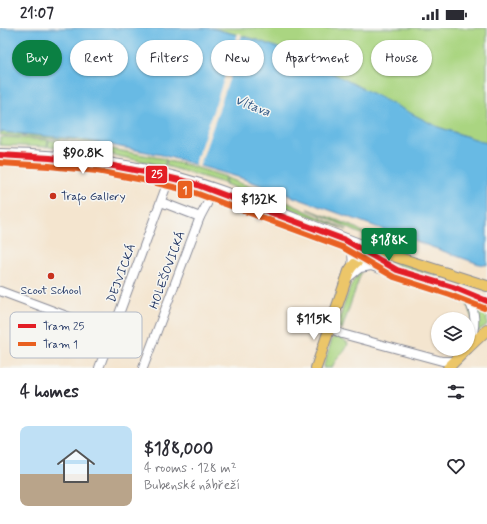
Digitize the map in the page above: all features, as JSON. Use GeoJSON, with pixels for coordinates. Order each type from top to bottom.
{"type":"FeatureCollection","features":[{"type":"Feature","properties":{"kind":"main road"},"geometry":{"type":"LineString","coordinates":[[316,368],[352,266],[360,259],[378,253],[384,253],[487,288]]}},
{"type":"Feature","properties":{"kind":"main road"},"geometry":{"type":"LineString","coordinates":[[475,341],[487,330]]}},
{"type":"Feature","properties":{"kind":"main road"},"geometry":{"type":"LineString","coordinates":[[452,364],[460,356]]}},
{"type":"Feature","properties":{"kind":"street"},"geometry":{"type":"LineString","coordinates":[[0,153],[80,158],[133,166],[170,174],[209,186],[306,222],[351,240],[378,253]]}},
{"type":"Feature","properties":{"kind":"street"},"geometry":{"type":"LineString","coordinates":[[0,158],[63,162],[117,169],[168,180],[185,187],[211,193],[348,245],[352,256],[352,266]]}},
{"type":"Feature","properties":{"kind":"street","name":"DEJVICKÁ"},"geometry":{"type":"LineString","coordinates":[[120,312],[166,187]]}},
{"type":"Feature","properties":{"kind":"street"},"geometry":{"type":"LineString","coordinates":[[161,202],[200,217]]}},
{"type":"Feature","properties":{"kind":"street","name":"HOLEŠOVICKÁ"},"geometry":{"type":"LineString","coordinates":[[143,368],[200,217],[207,204]]}},
{"type":"Feature","properties":{"kind":"street"},"geometry":{"type":"LineString","coordinates":[[346,281],[360,268],[371,266],[443,288],[462,296],[471,305],[473,312]]}},
{"type":"Feature","properties":{"kind":"street"},"geometry":{"type":"LineString","coordinates":[[0,291],[56,312]]}},
{"type":"Feature","properties":{"kind":"street"},"geometry":{"type":"LineString","coordinates":[[332,322],[334,330],[342,334],[452,364]]}},
{"type":"Feature","properties":{"kind":"street","name":"DEJVICKÁ"},"geometry":{"type":"LineString","coordinates":[[100,368],[103,358]]}},
{"type":"Feature","properties":{"kind":"green space"},"geometry":{"type":"Polygon","coordinates":[[[211,28],[487,28],[487,143],[438,127],[332,76],[363,76],[363,40],[272,40],[272,47],[264,43],[264,40],[257,40],[211,28]]]}},
{"type":"Feature","properties":{"kind":"green space"},"geometry":{"type":"Polygon","coordinates":[[[0,132],[79,139],[104,143],[103,145],[71,140],[0,135],[0,132]]]}},
{"type":"Feature","properties":{"kind":"green space"},"geometry":{"type":"Polygon","coordinates":[[[5,137],[48,140],[47,147],[0,145],[0,138],[5,137]]]}},
{"type":"Feature","properties":{"kind":"green space"},"geometry":{"type":"Polygon","coordinates":[[[49,140],[94,146],[166,159],[164,166],[113,155],[48,147],[49,140]]]}},
{"type":"Feature","properties":{"kind":"green space"},"geometry":{"type":"Polygon","coordinates":[[[167,160],[226,177],[224,183],[166,166],[167,160]]]}},
{"type":"Feature","properties":{"kind":"green space"},"geometry":{"type":"Polygon","coordinates":[[[227,178],[269,194],[347,230],[225,184],[227,178]]]}},
{"type":"Feature","properties":{"kind":"green space"},"geometry":{"type":"Polygon","coordinates":[[[308,209],[354,227],[370,236],[359,233],[308,209]]]}},
{"type":"Feature","properties":{"kind":"green space"},"geometry":{"type":"Polygon","coordinates":[[[385,258],[395,260],[438,277],[400,266],[385,258]]]}},
{"type":"Feature","properties":{"kind":"green space"},"geometry":{"type":"Polygon","coordinates":[[[359,272],[361,273],[342,329],[339,328],[339,323],[343,307],[349,290],[359,272]]]}},
{"type":"Feature","properties":{"kind":"green space"},"geometry":{"type":"Polygon","coordinates":[[[464,294],[487,303],[487,325],[476,331],[475,312],[470,312],[464,294]]]}},
{"type":"Feature","properties":{"kind":"green space"},"geometry":{"type":"Polygon","coordinates":[[[337,336],[348,343],[347,347],[332,368],[323,368],[332,339],[337,336]]]}},
{"type":"Feature","properties":{"kind":"water","name":"Vltava"},"geometry":{"type":"Polygon","coordinates":[[[0,28],[211,28],[257,40],[211,40],[211,76],[264,76],[264,43],[272,46],[272,76],[338,76],[438,127],[487,143],[487,265],[479,264],[241,178],[162,155],[79,139],[0,132],[0,28]]]}},
{"type":"Feature","properties":{"kind":"pier"},"geometry":{"type":"Polygon","coordinates":[[[238,33],[242,34],[240,40],[236,40],[238,33]]]}},
{"type":"Feature","properties":{"kind":"pier"},"geometry":{"type":"Polygon","coordinates":[[[225,76],[230,76],[199,168],[194,166],[225,76]]]}},
{"type":"Feature","properties":{"kind":"tram line","name":"25"},"geometry":{"type":"LineString","coordinates":[[0,155],[98,163],[192,183],[345,240],[397,270],[453,287],[487,301]]}},
{"type":"Feature","properties":{"kind":"tram line","name":"1"},"geometry":{"type":"LineString","coordinates":[[0,163],[97,171],[190,191],[342,247],[394,277],[450,295],[484,308]]}},
{"type":"Feature","properties":{"kind":"place","name":"Trafo Gallery"},"geometry":{"type":"Point","coordinates":[53,196]}},
{"type":"Feature","properties":{"kind":"place","name":"Scoot School"},"geometry":{"type":"Point","coordinates":[51,276]}}]}
